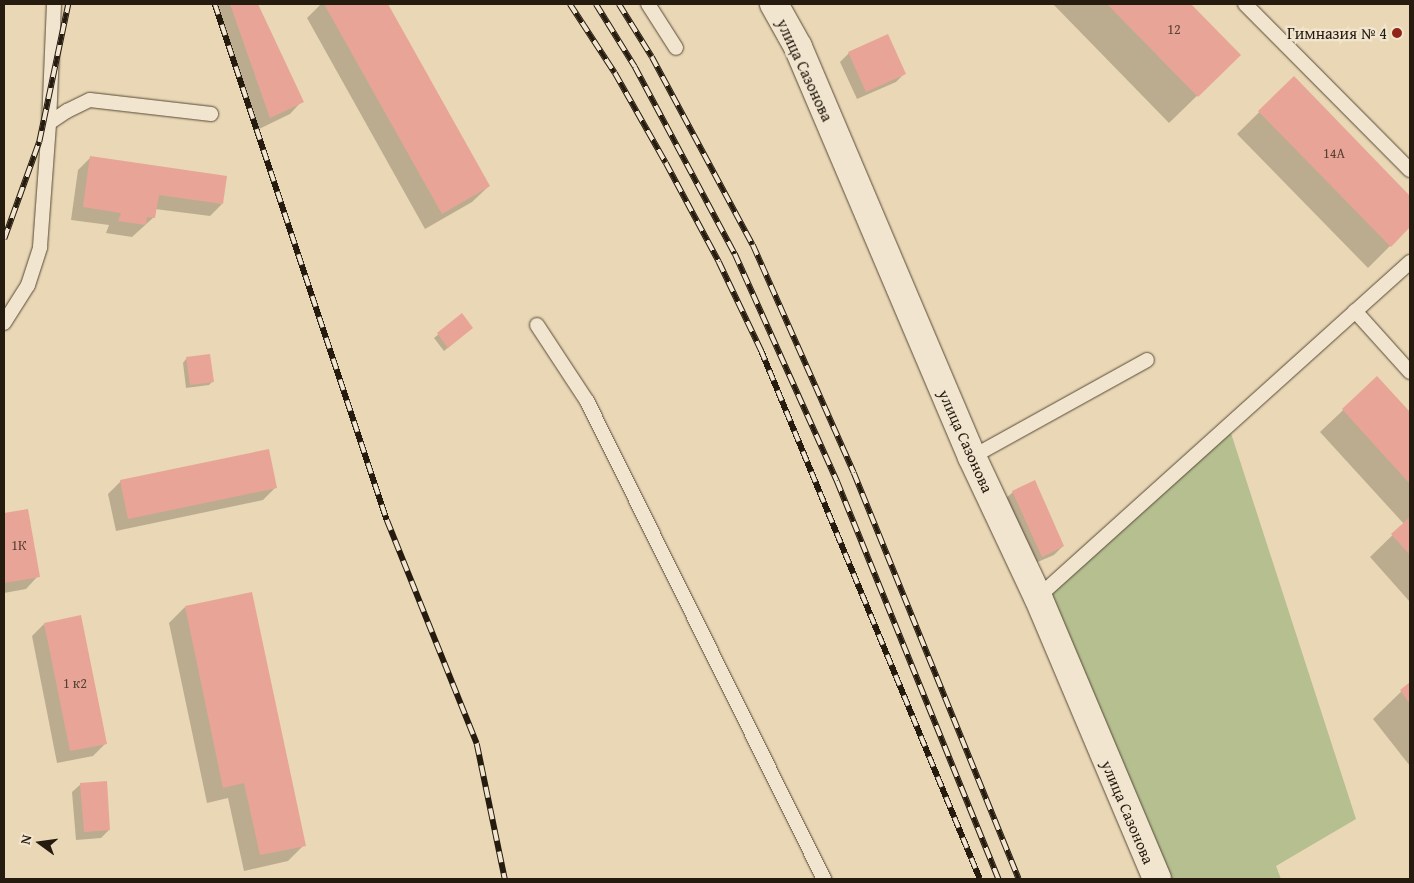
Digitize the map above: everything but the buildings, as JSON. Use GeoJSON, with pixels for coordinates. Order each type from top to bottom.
{"type":"FeatureCollection","features":[{"type":"Feature","properties":{"kind":"street","name":"улица Сазонова"},"geometry":{"type":"LineString","coordinates":[[774,4],[798,47],[972,457],[1038,596],[1156,879]]}},
{"type":"Feature","properties":{"kind":"lane"},"geometry":{"type":"LineString","coordinates":[[4,323],[28,285],[40,247],[49,123],[54,4]]}},
{"type":"Feature","properties":{"kind":"lane"},"geometry":{"type":"LineString","coordinates":[[648,4],[676,48]]}},
{"type":"Feature","properties":{"kind":"lane"},"geometry":{"type":"LineString","coordinates":[[1245,4],[1410,170]]}},
{"type":"Feature","properties":{"kind":"lane"},"geometry":{"type":"LineString","coordinates":[[49,123],[67,111],[90,100],[211,114]]}},
{"type":"Feature","properties":{"kind":"lane"},"geometry":{"type":"LineString","coordinates":[[1038,596],[1410,262]]}},
{"type":"Feature","properties":{"kind":"lane"},"geometry":{"type":"LineString","coordinates":[[1355,311],[1410,372]]}},
{"type":"Feature","properties":{"kind":"lane"},"geometry":{"type":"LineString","coordinates":[[537,325],[587,400],[824,879]]}},
{"type":"Feature","properties":{"kind":"lane"},"geometry":{"type":"LineString","coordinates":[[972,457],[1147,360]]}},
{"type":"Feature","properties":{"kind":"green space"},"geometry":{"type":"Polygon","coordinates":[[[1229,427],[1356,819],[1276,866],[1281,879],[1169,879],[1038,597],[1229,427]]]}},
{"type":"Feature","properties":{"kind":"railway"},"geometry":{"type":"LineString","coordinates":[[4,239],[39,142],[68,4]]}},
{"type":"Feature","properties":{"kind":"railway"},"geometry":{"type":"LineString","coordinates":[[215,4],[387,520],[477,744],[505,879]]}},
{"type":"Feature","properties":{"kind":"railway"},"geometry":{"type":"LineString","coordinates":[[570,4],[615,73],[666,163],[719,262],[761,350],[980,879]]}},
{"type":"Feature","properties":{"kind":"railway"},"geometry":{"type":"LineString","coordinates":[[596,4],[635,67],[735,254],[837,481],[999,879]]}},
{"type":"Feature","properties":{"kind":"railway"},"geometry":{"type":"LineString","coordinates":[[619,4],[652,57],[753,245],[854,473],[1019,879]]}},
{"type":"Feature","properties":{"kind":"place","name":"Гимназия № 4"},"geometry":{"type":"Point","coordinates":[1397,33]}}]}
